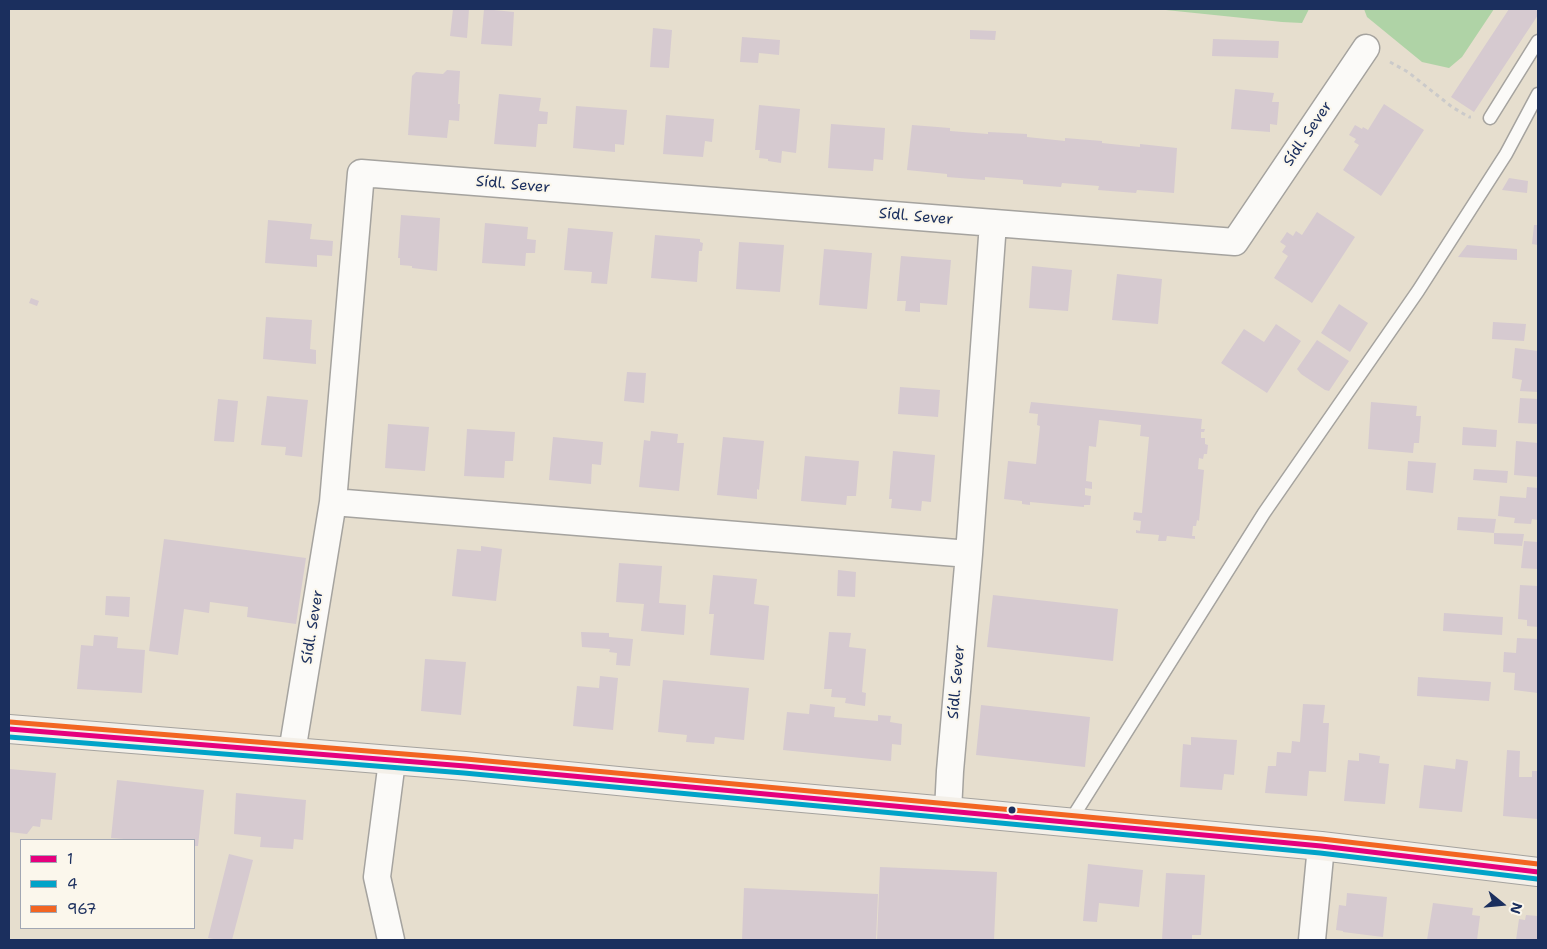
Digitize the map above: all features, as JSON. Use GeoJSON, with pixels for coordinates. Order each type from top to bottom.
{"type":"FeatureCollection","features":[{"type":"Feature","properties":{"kind":"street","name":"Sídl. Sever"},"geometry":{"type":"LineString","coordinates":[[292,752],[333,502],[361,173],[1235,242],[1366,48]]}},
{"type":"Feature","properties":{"kind":"street","name":"Sídl. Sever"},"geometry":{"type":"LineString","coordinates":[[948,811],[993,223]]}},
{"type":"Feature","properties":{"kind":"street"},"geometry":{"type":"LineString","coordinates":[[333,502],[969,554]]}},
{"type":"Feature","properties":{"kind":"street"},"geometry":{"type":"LineString","coordinates":[[9,729],[465,766],[948,811],[1321,846],[1538,872]]}},
{"type":"Feature","properties":{"kind":"street"},"geometry":{"type":"LineString","coordinates":[[391,940],[377,877],[392,761]]}},
{"type":"Feature","properties":{"kind":"street"},"geometry":{"type":"LineString","coordinates":[[1312,940],[1321,846]]}},
{"type":"Feature","properties":{"kind":"lane"},"geometry":{"type":"LineString","coordinates":[[1490,118],[1538,41]]}},
{"type":"Feature","properties":{"kind":"lane"},"geometry":{"type":"LineString","coordinates":[[1069,823],[1264,513],[1418,291],[1506,154],[1538,94]]}},
{"type":"Feature","properties":{"kind":"path"},"geometry":{"type":"LineString","coordinates":[[1366,48],[1408,72],[1452,107],[1469,117],[1490,118]]}},
{"type":"Feature","properties":{"kind":"green space"},"geometry":{"type":"Polygon","coordinates":[[[1156,9],[1309,9],[1302,23],[1156,9]]]}},
{"type":"Feature","properties":{"kind":"green space"},"geometry":{"type":"Polygon","coordinates":[[[1364,9],[1494,9],[1462,57],[1449,68],[1422,62],[1367,17],[1364,9]]]}},
{"type":"Feature","properties":{"kind":"building"},"geometry":{"type":"Polygon","coordinates":[[[453,9],[469,9],[467,38],[450,36],[453,9]]]}},
{"type":"Feature","properties":{"kind":"building"},"geometry":{"type":"Polygon","coordinates":[[[484,9],[514,12],[512,46],[481,44],[484,9]]]}},
{"type":"Feature","properties":{"kind":"building"},"geometry":{"type":"Polygon","coordinates":[[[1509,9],[1538,9],[1538,15],[1474,112],[1451,97],[1509,9]]]}},
{"type":"Feature","properties":{"kind":"building"},"geometry":{"type":"Polygon","coordinates":[[[653,28],[672,30],[669,68],[650,67],[653,28]]]}},
{"type":"Feature","properties":{"kind":"building"},"geometry":{"type":"Polygon","coordinates":[[[970,30],[996,31],[995,40],[970,39],[970,30]]]}},
{"type":"Feature","properties":{"kind":"building"},"geometry":{"type":"Polygon","coordinates":[[[742,37],[780,40],[779,55],[759,53],[758,63],[740,62],[742,37]]]}},
{"type":"Feature","properties":{"kind":"building"},"geometry":{"type":"Polygon","coordinates":[[[1213,39],[1279,41],[1278,58],[1212,56],[1213,39]]]}},
{"type":"Feature","properties":{"kind":"building"},"geometry":{"type":"Polygon","coordinates":[[[447,70],[460,71],[459,121],[449,120],[447,138],[408,135],[412,76],[416,72],[443,74],[447,70]]]}},
{"type":"Feature","properties":{"kind":"building"},"geometry":{"type":"Polygon","coordinates":[[[1235,89],[1274,93],[1272,102],[1279,102],[1277,125],[1270,124],[1270,132],[1231,129],[1235,89]]]}},
{"type":"Feature","properties":{"kind":"building"},"geometry":{"type":"Polygon","coordinates":[[[499,94],[541,98],[539,111],[548,112],[547,124],[538,124],[536,147],[494,144],[499,94]]]}},
{"type":"Feature","properties":{"kind":"building"},"geometry":{"type":"Polygon","coordinates":[[[1384,104],[1424,130],[1381,196],[1343,170],[1359,145],[1354,142],[1356,139],[1349,135],[1355,125],[1368,130],[1384,104]]]}},
{"type":"Feature","properties":{"kind":"building"},"geometry":{"type":"Polygon","coordinates":[[[759,105],[800,109],[796,153],[782,151],[781,163],[759,158],[760,150],[755,150],[759,105]]]}},
{"type":"Feature","properties":{"kind":"building"},"geometry":{"type":"Polygon","coordinates":[[[576,106],[627,110],[624,145],[615,144],[615,152],[573,148],[576,106]]]}},
{"type":"Feature","properties":{"kind":"building"},"geometry":{"type":"Polygon","coordinates":[[[666,115],[714,119],[712,142],[705,141],[703,157],[663,154],[666,115]]]}},
{"type":"Feature","properties":{"kind":"building"},"geometry":{"type":"Polygon","coordinates":[[[831,124],[885,128],[883,160],[874,159],[873,171],[828,168],[831,124]]]}},
{"type":"Feature","properties":{"kind":"building"},"geometry":{"type":"Polygon","coordinates":[[[912,125],[988,134],[988,132],[1027,134],[1027,137],[1065,141],[1065,138],[1140,147],[1140,144],[1177,148],[1174,193],[1137,190],[1136,193],[1098,190],[1099,186],[1062,183],[1061,187],[1023,184],[1023,180],[947,177],[947,174],[907,170],[912,125]]]}},
{"type":"Feature","properties":{"kind":"building"},"geometry":{"type":"Polygon","coordinates":[[[1509,178],[1528,181],[1527,193],[1502,190],[1509,178]]]}},
{"type":"Feature","properties":{"kind":"building"},"geometry":{"type":"Polygon","coordinates":[[[1317,212],[1355,237],[1312,303],[1274,278],[1288,256],[1282,252],[1286,246],[1280,242],[1287,232],[1293,236],[1296,231],[1302,235],[1317,212]]]}},
{"type":"Feature","properties":{"kind":"building"},"geometry":{"type":"Polygon","coordinates":[[[401,215],[440,218],[437,271],[400,265],[400,258],[398,258],[401,215]]]}},
{"type":"Feature","properties":{"kind":"building"},"geometry":{"type":"Polygon","coordinates":[[[268,220],[312,224],[310,239],[333,241],[332,256],[317,255],[317,267],[265,263],[268,220]]]}},
{"type":"Feature","properties":{"kind":"building"},"geometry":{"type":"Polygon","coordinates":[[[485,223],[528,227],[527,239],[536,240],[535,253],[526,253],[525,266],[482,263],[485,223]]]}},
{"type":"Feature","properties":{"kind":"building"},"geometry":{"type":"Polygon","coordinates":[[[1534,225],[1538,225],[1538,245],[1532,244],[1534,225]]]}},
{"type":"Feature","properties":{"kind":"building"},"geometry":{"type":"Polygon","coordinates":[[[568,228],[613,232],[607,284],[591,283],[592,272],[564,270],[568,228]]]}},
{"type":"Feature","properties":{"kind":"building"},"geometry":{"type":"Polygon","coordinates":[[[655,235],[700,239],[700,242],[703,243],[702,251],[699,251],[697,282],[651,278],[655,235]]]}},
{"type":"Feature","properties":{"kind":"building"},"geometry":{"type":"Polygon","coordinates":[[[739,242],[784,245],[780,292],[736,289],[739,242]]]}},
{"type":"Feature","properties":{"kind":"building"},"geometry":{"type":"Polygon","coordinates":[[[1467,245],[1517,249],[1517,260],[1458,257],[1467,245]]]}},
{"type":"Feature","properties":{"kind":"building"},"geometry":{"type":"Polygon","coordinates":[[[824,249],[872,253],[867,309],[819,305],[824,249]]]}},
{"type":"Feature","properties":{"kind":"building"},"geometry":{"type":"Polygon","coordinates":[[[901,256],[951,260],[947,305],[920,303],[920,312],[905,311],[906,301],[897,301],[901,256]]]}},
{"type":"Feature","properties":{"kind":"building"},"geometry":{"type":"Polygon","coordinates":[[[1032,266],[1072,270],[1068,311],[1029,308],[1032,266]]]}},
{"type":"Feature","properties":{"kind":"building"},"geometry":{"type":"Polygon","coordinates":[[[1117,274],[1162,279],[1158,324],[1112,320],[1117,274]]]}},
{"type":"Feature","properties":{"kind":"building"},"geometry":{"type":"Polygon","coordinates":[[[31,298],[39,301],[37,306],[29,303],[31,298]]]}},
{"type":"Feature","properties":{"kind":"building"},"geometry":{"type":"Polygon","coordinates":[[[1339,304],[1368,323],[1350,352],[1321,333],[1339,304]]]}},
{"type":"Feature","properties":{"kind":"building"},"geometry":{"type":"Polygon","coordinates":[[[266,317],[312,320],[310,349],[316,350],[316,364],[263,359],[266,317]]]}},
{"type":"Feature","properties":{"kind":"building"},"geometry":{"type":"Polygon","coordinates":[[[1493,322],[1526,324],[1524,341],[1492,339],[1493,322]]]}},
{"type":"Feature","properties":{"kind":"building"},"geometry":{"type":"Polygon","coordinates":[[[1276,324],[1301,341],[1267,393],[1221,363],[1244,329],[1264,342],[1276,324]]]}},
{"type":"Feature","properties":{"kind":"building"},"geometry":{"type":"Polygon","coordinates":[[[1317,340],[1349,361],[1329,391],[1301,374],[1297,369],[1317,340]]]}},
{"type":"Feature","properties":{"kind":"building"},"geometry":{"type":"Polygon","coordinates":[[[1515,348],[1538,351],[1538,392],[1520,391],[1522,380],[1512,378],[1515,348]]]}},
{"type":"Feature","properties":{"kind":"building"},"geometry":{"type":"Polygon","coordinates":[[[627,372],[646,373],[644,403],[624,401],[627,372]]]}},
{"type":"Feature","properties":{"kind":"building"},"geometry":{"type":"Polygon","coordinates":[[[900,387],[940,390],[938,417],[898,414],[900,387]]]}},
{"type":"Feature","properties":{"kind":"building"},"geometry":{"type":"Polygon","coordinates":[[[267,396],[308,400],[302,457],[285,455],[286,447],[261,445],[267,396]]]}},
{"type":"Feature","properties":{"kind":"building"},"geometry":{"type":"Polygon","coordinates":[[[1520,398],[1538,399],[1538,424],[1518,423],[1520,398]]]}},
{"type":"Feature","properties":{"kind":"building"},"geometry":{"type":"Polygon","coordinates":[[[218,399],[238,401],[234,442],[214,441],[218,399]]]}},
{"type":"Feature","properties":{"kind":"building"},"geometry":{"type":"Polygon","coordinates":[[[1031,402],[1202,419],[1201,429],[1205,429],[1204,432],[1201,432],[1201,438],[1205,438],[1205,444],[1208,445],[1207,454],[1204,454],[1203,459],[1199,458],[1198,469],[1204,470],[1199,521],[1197,520],[1196,526],[1193,526],[1192,536],[1195,536],[1195,539],[1167,536],[1166,541],[1158,541],[1159,535],[1136,533],[1136,530],[1140,531],[1141,521],[1133,520],[1134,512],[1142,513],[1149,437],[1140,436],[1141,425],[1099,420],[1096,447],[1089,446],[1086,481],[1092,482],[1092,489],[1085,488],[1085,495],[1091,496],[1090,505],[1084,505],[1084,507],[1030,502],[1030,505],[1022,504],[1022,501],[1004,499],[1008,461],[1036,464],[1040,426],[1037,425],[1038,414],[1029,413],[1031,402]]]}},
{"type":"Feature","properties":{"kind":"building"},"geometry":{"type":"Polygon","coordinates":[[[1371,402],[1417,406],[1416,416],[1421,416],[1419,443],[1414,443],[1413,453],[1368,449],[1371,402]]]}},
{"type":"Feature","properties":{"kind":"building"},"geometry":{"type":"Polygon","coordinates":[[[388,424],[429,427],[425,471],[385,468],[388,424]]]}},
{"type":"Feature","properties":{"kind":"building"},"geometry":{"type":"Polygon","coordinates":[[[1463,427],[1497,430],[1496,447],[1462,445],[1463,427]]]}},
{"type":"Feature","properties":{"kind":"building"},"geometry":{"type":"Polygon","coordinates":[[[467,429],[515,432],[513,461],[505,461],[504,478],[464,476],[467,429]]]}},
{"type":"Feature","properties":{"kind":"building"},"geometry":{"type":"Polygon","coordinates":[[[651,431],[678,434],[677,443],[684,443],[679,491],[639,487],[644,440],[650,441],[651,431]]]}},
{"type":"Feature","properties":{"kind":"building"},"geometry":{"type":"Polygon","coordinates":[[[553,437],[603,442],[601,465],[592,464],[591,484],[549,480],[553,437]]]}},
{"type":"Feature","properties":{"kind":"building"},"geometry":{"type":"Polygon","coordinates":[[[723,437],[764,441],[757,499],[717,495],[723,437]]]}},
{"type":"Feature","properties":{"kind":"building"},"geometry":{"type":"Polygon","coordinates":[[[1516,441],[1538,443],[1538,477],[1514,475],[1516,441]]]}},
{"type":"Feature","properties":{"kind":"building"},"geometry":{"type":"Polygon","coordinates":[[[893,451],[935,455],[931,502],[922,501],[921,511],[891,508],[892,499],[889,499],[893,451]]]}},
{"type":"Feature","properties":{"kind":"building"},"geometry":{"type":"Polygon","coordinates":[[[805,456],[859,461],[856,496],[847,496],[846,505],[801,501],[805,456]]]}},
{"type":"Feature","properties":{"kind":"building"},"geometry":{"type":"Polygon","coordinates":[[[1408,461],[1436,463],[1433,493],[1406,490],[1408,461]]]}},
{"type":"Feature","properties":{"kind":"building"},"geometry":{"type":"Polygon","coordinates":[[[1474,469],[1508,471],[1507,483],[1473,480],[1474,469]]]}},
{"type":"Feature","properties":{"kind":"building"},"geometry":{"type":"Polygon","coordinates":[[[1527,487],[1538,488],[1538,520],[1532,519],[1531,524],[1514,523],[1515,518],[1498,516],[1500,496],[1526,498],[1527,487]]]}},
{"type":"Feature","properties":{"kind":"building"},"geometry":{"type":"Polygon","coordinates":[[[1458,517],[1496,519],[1494,533],[1457,530],[1458,517]]]}},
{"type":"Feature","properties":{"kind":"building"},"geometry":{"type":"Polygon","coordinates":[[[1494,533],[1524,534],[1522,546],[1494,544],[1494,533]]]}},
{"type":"Feature","properties":{"kind":"building"},"geometry":{"type":"Polygon","coordinates":[[[164,539],[306,558],[296,624],[247,617],[248,607],[210,602],[209,613],[184,609],[178,655],[149,651],[164,539]]]}},
{"type":"Feature","properties":{"kind":"building"},"geometry":{"type":"Polygon","coordinates":[[[1524,541],[1538,542],[1538,569],[1521,568],[1524,541]]]}},
{"type":"Feature","properties":{"kind":"building"},"geometry":{"type":"Polygon","coordinates":[[[481,546],[502,549],[496,601],[452,596],[457,549],[481,551],[481,546]]]}},
{"type":"Feature","properties":{"kind":"building"},"geometry":{"type":"Polygon","coordinates":[[[619,563],[662,566],[659,603],[686,605],[684,635],[641,631],[644,604],[616,602],[619,563]]]}},
{"type":"Feature","properties":{"kind":"building"},"geometry":{"type":"Polygon","coordinates":[[[838,570],[856,572],[855,597],[837,596],[838,570]]]}},
{"type":"Feature","properties":{"kind":"building"},"geometry":{"type":"Polygon","coordinates":[[[713,575],[757,579],[754,604],[769,606],[764,660],[710,655],[714,614],[709,614],[713,575]]]}},
{"type":"Feature","properties":{"kind":"building"},"geometry":{"type":"Polygon","coordinates":[[[1520,585],[1538,586],[1538,627],[1527,626],[1527,620],[1518,619],[1520,585]]]}},
{"type":"Feature","properties":{"kind":"building"},"geometry":{"type":"Polygon","coordinates":[[[993,595],[1118,609],[1113,661],[987,647],[993,595]]]}},
{"type":"Feature","properties":{"kind":"building"},"geometry":{"type":"Polygon","coordinates":[[[106,596],[130,597],[129,617],[105,615],[106,596]]]}},
{"type":"Feature","properties":{"kind":"building"},"geometry":{"type":"Polygon","coordinates":[[[1444,613],[1503,617],[1502,635],[1443,631],[1444,613]]]}},
{"type":"Feature","properties":{"kind":"building"},"geometry":{"type":"Polygon","coordinates":[[[581,632],[609,633],[609,637],[633,639],[630,666],[616,665],[617,653],[609,652],[610,649],[582,647],[581,632]]]}},
{"type":"Feature","properties":{"kind":"building"},"geometry":{"type":"Polygon","coordinates":[[[829,632],[851,633],[849,647],[866,649],[862,692],[866,693],[865,706],[845,703],[846,698],[831,697],[832,689],[824,689],[829,632]]]}},
{"type":"Feature","properties":{"kind":"building"},"geometry":{"type":"Polygon","coordinates":[[[94,635],[118,637],[117,648],[145,650],[142,693],[77,689],[81,645],[93,646],[94,635]]]}},
{"type":"Feature","properties":{"kind":"building"},"geometry":{"type":"Polygon","coordinates":[[[1517,638],[1538,639],[1538,693],[1514,690],[1515,673],[1503,672],[1504,652],[1516,653],[1517,638]]]}},
{"type":"Feature","properties":{"kind":"building"},"geometry":{"type":"Polygon","coordinates":[[[425,659],[466,662],[461,715],[421,711],[425,659]]]}},
{"type":"Feature","properties":{"kind":"building"},"geometry":{"type":"Polygon","coordinates":[[[600,676],[618,678],[613,730],[573,726],[577,686],[599,688],[600,676]]]}},
{"type":"Feature","properties":{"kind":"building"},"geometry":{"type":"Polygon","coordinates":[[[1418,677],[1491,682],[1489,701],[1417,696],[1418,677]]]}},
{"type":"Feature","properties":{"kind":"building"},"geometry":{"type":"Polygon","coordinates":[[[663,680],[749,688],[744,740],[715,737],[714,744],[686,742],[687,735],[658,732],[663,680]]]}},
{"type":"Feature","properties":{"kind":"building"},"geometry":{"type":"Polygon","coordinates":[[[810,704],[835,707],[834,717],[878,721],[878,715],[891,716],[890,722],[902,724],[901,745],[892,744],[891,761],[783,750],[787,712],[809,714],[810,704]]]}},
{"type":"Feature","properties":{"kind":"building"},"geometry":{"type":"Polygon","coordinates":[[[1303,704],[1325,705],[1323,723],[1329,723],[1326,772],[1309,771],[1307,796],[1265,793],[1268,766],[1276,766],[1277,752],[1291,753],[1292,741],[1300,742],[1303,704]]]}},
{"type":"Feature","properties":{"kind":"building"},"geometry":{"type":"Polygon","coordinates":[[[981,705],[1090,717],[1085,767],[976,755],[981,705]]]}},
{"type":"Feature","properties":{"kind":"building"},"geometry":{"type":"Polygon","coordinates":[[[1191,737],[1237,740],[1234,775],[1224,774],[1222,790],[1180,787],[1183,744],[1191,745],[1191,737]]]}},
{"type":"Feature","properties":{"kind":"building"},"geometry":{"type":"Polygon","coordinates":[[[1507,750],[1520,751],[1519,777],[1532,777],[1532,771],[1538,771],[1538,819],[1503,816],[1507,750]]]}},
{"type":"Feature","properties":{"kind":"building"},"geometry":{"type":"Polygon","coordinates":[[[1359,753],[1380,756],[1379,763],[1389,764],[1385,804],[1344,801],[1348,760],[1359,761],[1359,753]]]}},
{"type":"Feature","properties":{"kind":"building"},"geometry":{"type":"Polygon","coordinates":[[[1456,759],[1468,761],[1462,812],[1419,808],[1424,765],[1455,769],[1456,759]]]}},
{"type":"Feature","properties":{"kind":"building"},"geometry":{"type":"Polygon","coordinates":[[[9,769],[56,773],[52,820],[41,819],[40,827],[33,826],[27,834],[9,832],[9,769]]]}},
{"type":"Feature","properties":{"kind":"building"},"geometry":{"type":"Polygon","coordinates":[[[117,780],[204,790],[198,846],[195,846],[195,839],[111,838],[117,780]]]}},
{"type":"Feature","properties":{"kind":"building"},"geometry":{"type":"Polygon","coordinates":[[[236,793],[306,800],[303,840],[294,839],[293,849],[260,847],[261,837],[234,834],[236,793]]]}},
{"type":"Feature","properties":{"kind":"building"},"geometry":{"type":"Polygon","coordinates":[[[229,854],[253,860],[232,940],[208,938],[229,854]]]}},
{"type":"Feature","properties":{"kind":"building"},"geometry":{"type":"Polygon","coordinates":[[[1088,864],[1143,870],[1139,907],[1099,903],[1097,922],[1083,921],[1088,864]]]}},
{"type":"Feature","properties":{"kind":"building"},"geometry":{"type":"Polygon","coordinates":[[[880,867],[997,872],[994,940],[877,940],[880,867]]]}},
{"type":"Feature","properties":{"kind":"building"},"geometry":{"type":"Polygon","coordinates":[[[1166,873],[1205,875],[1201,935],[1192,935],[1192,940],[1162,940],[1166,873]]]}},
{"type":"Feature","properties":{"kind":"building"},"geometry":{"type":"Polygon","coordinates":[[[744,888],[878,894],[876,940],[742,940],[744,888]]]}},
{"type":"Feature","properties":{"kind":"building"},"geometry":{"type":"Polygon","coordinates":[[[1347,893],[1387,897],[1383,937],[1336,930],[1339,905],[1346,906],[1347,893]]]}},
{"type":"Feature","properties":{"kind":"building"},"geometry":{"type":"Polygon","coordinates":[[[1433,903],[1473,908],[1472,915],[1480,916],[1477,940],[1427,940],[1433,903]]]}},
{"type":"Feature","properties":{"kind":"building"},"geometry":{"type":"Polygon","coordinates":[[[1526,915],[1538,916],[1538,940],[1516,940],[1519,919],[1525,920],[1526,915]]]}},
{"type":"Feature","properties":{"kind":"transit line","name":"967"},"geometry":{"type":"LineString","coordinates":[[10,722],[466,759],[1322,839],[1538,864]]}},
{"type":"Feature","properties":{"kind":"transit line","name":"1"},"geometry":{"type":"LineString","coordinates":[[9,729],[465,766],[948,811],[1321,846],[1538,872]]}},
{"type":"Feature","properties":{"kind":"transit line","name":"4"},"geometry":{"type":"LineString","coordinates":[[9,737],[464,773],[1320,853],[1537,879]]}}]}
